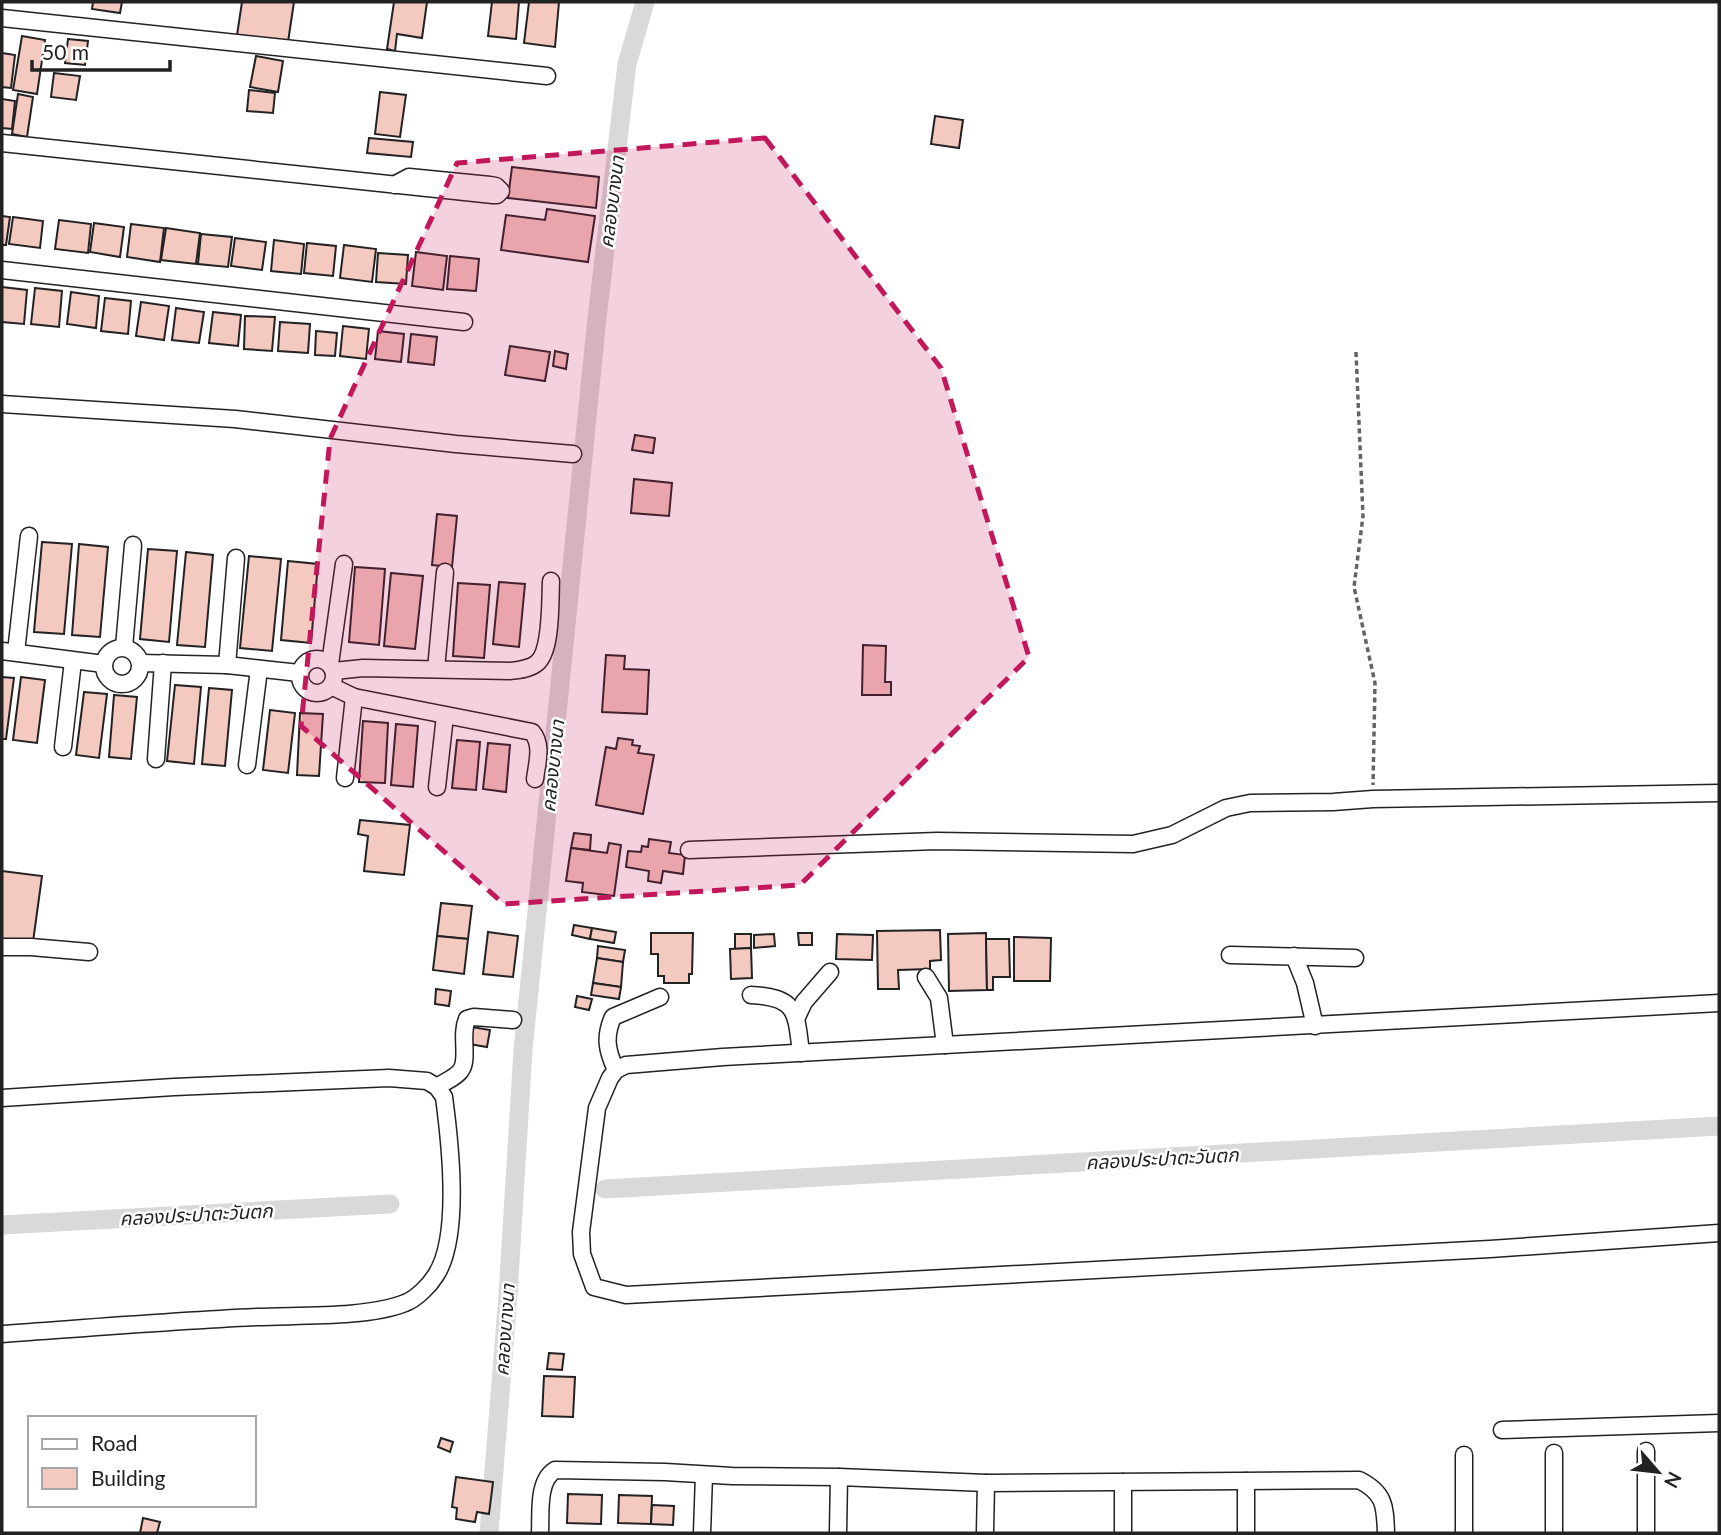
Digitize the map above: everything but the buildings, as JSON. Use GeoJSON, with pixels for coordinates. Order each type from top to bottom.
{"type":"FeatureCollection","features":[{"type":"Feature","properties":{"kind":"street"},"geometry":{"type":"LineString","coordinates":[[2,18],[547,76]]}},
{"type":"Feature","properties":{"kind":"street"},"geometry":{"type":"LineString","coordinates":[[2,143],[493,195],[501,191],[496,186],[425,177],[409,177],[394,184]]}},
{"type":"Feature","properties":{"kind":"street"},"geometry":{"type":"LineString","coordinates":[[2,270],[464,322]]}},
{"type":"Feature","properties":{"kind":"street"},"geometry":{"type":"LineString","coordinates":[[2,404],[235,419],[443,443],[573,454]]}},
{"type":"Feature","properties":{"kind":"street"},"geometry":{"type":"LineString","coordinates":[[29,537],[9,651],[104,664]]}},
{"type":"Feature","properties":{"kind":"street"},"geometry":{"type":"LineString","coordinates":[[124,647],[133,545]]}},
{"type":"Feature","properties":{"kind":"street"},"geometry":{"type":"LineString","coordinates":[[227,666],[236,558]]}},
{"type":"Feature","properties":{"kind":"street"},"geometry":{"type":"LineString","coordinates":[[299,673],[304,688],[318,693],[331,673],[344,564]]}},
{"type":"Feature","properties":{"kind":"street"},"geometry":{"type":"LineString","coordinates":[[436,669],[445,572]]}},
{"type":"Feature","properties":{"kind":"street"},"geometry":{"type":"LineString","coordinates":[[331,673],[363,668],[510,671],[536,664],[546,647],[551,581]]}},
{"type":"Feature","properties":{"kind":"street"},"geometry":{"type":"LineString","coordinates":[[124,647],[135,652],[140,663],[136,678],[122,684],[108,678],[104,664],[110,652],[124,647]]}},
{"type":"Feature","properties":{"kind":"street"},"geometry":{"type":"LineString","coordinates":[[299,673],[308,660],[323,659],[331,673],[354,697],[532,732],[539,746],[535,779]]}},
{"type":"Feature","properties":{"kind":"street"},"geometry":{"type":"LineString","coordinates":[[62,747],[73,661]]}},
{"type":"Feature","properties":{"kind":"street"},"geometry":{"type":"LineString","coordinates":[[140,663],[259,668],[299,673]]}},
{"type":"Feature","properties":{"kind":"street"},"geometry":{"type":"LineString","coordinates":[[156,759],[163,663]]}},
{"type":"Feature","properties":{"kind":"street"},"geometry":{"type":"LineString","coordinates":[[247,765],[259,668]]}},
{"type":"Feature","properties":{"kind":"street"},"geometry":{"type":"LineString","coordinates":[[345,778],[354,697]]}},
{"type":"Feature","properties":{"kind":"street"},"geometry":{"type":"LineString","coordinates":[[437,787],[445,716]]}},
{"type":"Feature","properties":{"kind":"street"},"geometry":{"type":"LineString","coordinates":[[689,850],[937,841],[1133,844],[1172,835],[1226,808],[1250,803],[1719,793]]}},
{"type":"Feature","properties":{"kind":"street"},"geometry":{"type":"LineString","coordinates":[[2,947],[89,952]]}},
{"type":"Feature","properties":{"kind":"street"},"geometry":{"type":"LineString","coordinates":[[1230,955],[1355,958]]}},
{"type":"Feature","properties":{"kind":"street"},"geometry":{"type":"LineString","coordinates":[[1294,956],[1305,982],[1315,1026]]}},
{"type":"Feature","properties":{"kind":"street"},"geometry":{"type":"LineString","coordinates":[[796,1018],[804,1002],[830,972]]}},
{"type":"Feature","properties":{"kind":"street"},"geometry":{"type":"LineString","coordinates":[[926,977],[939,998],[945,1045]]}},
{"type":"Feature","properties":{"kind":"street"},"geometry":{"type":"LineString","coordinates":[[751,995],[780,998],[789,1006],[796,1018],[801,1054]]}},
{"type":"Feature","properties":{"kind":"street"},"geometry":{"type":"LineString","coordinates":[[616,1070],[608,1053],[606,1038],[614,1017],[660,997]]}},
{"type":"Feature","properties":{"kind":"street"},"geometry":{"type":"LineString","coordinates":[[1719,1003],[626,1065],[616,1070],[603,1091],[597,1108],[581,1232],[582,1254],[594,1287],[625,1295],[1490,1249],[1719,1233]]}},
{"type":"Feature","properties":{"kind":"street"},"geometry":{"type":"LineString","coordinates":[[437,1087],[461,1070],[464,1060],[463,1028],[467,1019],[474,1017],[513,1020]]}},
{"type":"Feature","properties":{"kind":"street"},"geometry":{"type":"LineString","coordinates":[[2,1098],[389,1077],[426,1081],[437,1087],[444,1097],[451,1217],[443,1261],[435,1276],[421,1292],[406,1303],[367,1312],[2,1334]]}},
{"type":"Feature","properties":{"kind":"street"},"geometry":{"type":"LineString","coordinates":[[1502,1430],[1719,1423]]}},
{"type":"Feature","properties":{"kind":"street"},"geometry":{"type":"LineString","coordinates":[[1646,1451],[1646,1533]]}},
{"type":"Feature","properties":{"kind":"street"},"geometry":{"type":"LineString","coordinates":[[1554,1453],[1554,1533]]}},
{"type":"Feature","properties":{"kind":"street"},"geometry":{"type":"LineString","coordinates":[[1464,1455],[1464,1533]]}},
{"type":"Feature","properties":{"kind":"street"},"geometry":{"type":"LineString","coordinates":[[540,1533],[544,1484],[548,1474],[555,1470],[839,1476],[986,1483],[1359,1480],[1369,1485],[1382,1500],[1386,1533]]}},
{"type":"Feature","properties":{"kind":"street"},"geometry":{"type":"LineString","coordinates":[[702,1533],[705,1475]]}},
{"type":"Feature","properties":{"kind":"street"},"geometry":{"type":"LineString","coordinates":[[838,1533],[839,1476]]}},
{"type":"Feature","properties":{"kind":"street"},"geometry":{"type":"LineString","coordinates":[[1246,1481],[1246,1533]]}},
{"type":"Feature","properties":{"kind":"street"},"geometry":{"type":"LineString","coordinates":[[1123,1482],[1123,1533]]}},
{"type":"Feature","properties":{"kind":"street"},"geometry":{"type":"LineString","coordinates":[[985,1533],[986,1483]]}},
{"type":"Feature","properties":{"kind":"path"},"geometry":{"type":"LineString","coordinates":[[1356,352],[1363,516],[1354,587],[1375,683],[1373,799]]}},
{"type":"Feature","properties":{"kind":"highlighted area"},"geometry":{"type":"Polygon","coordinates":[[[765,138],[941,368],[1029,657],[800,885],[504,904],[301,726],[330,439],[457,163],[765,138]]]}},
{"type":"Feature","properties":{"kind":"waterway","name":"คลองบางนา"},"geometry":{"type":"LineString","coordinates":[[489,1533],[508,1295],[523,1050],[597,318],[627,64],[645,2]]}},
{"type":"Feature","properties":{"kind":"waterway","name":"คลองประปาตะวันตก"},"geometry":{"type":"LineString","coordinates":[[605,1189],[1719,1126]]}},
{"type":"Feature","properties":{"kind":"waterway","name":"คลองประปาตะวันตก"},"geometry":{"type":"LineString","coordinates":[[2,1225],[390,1204]]}}]}
